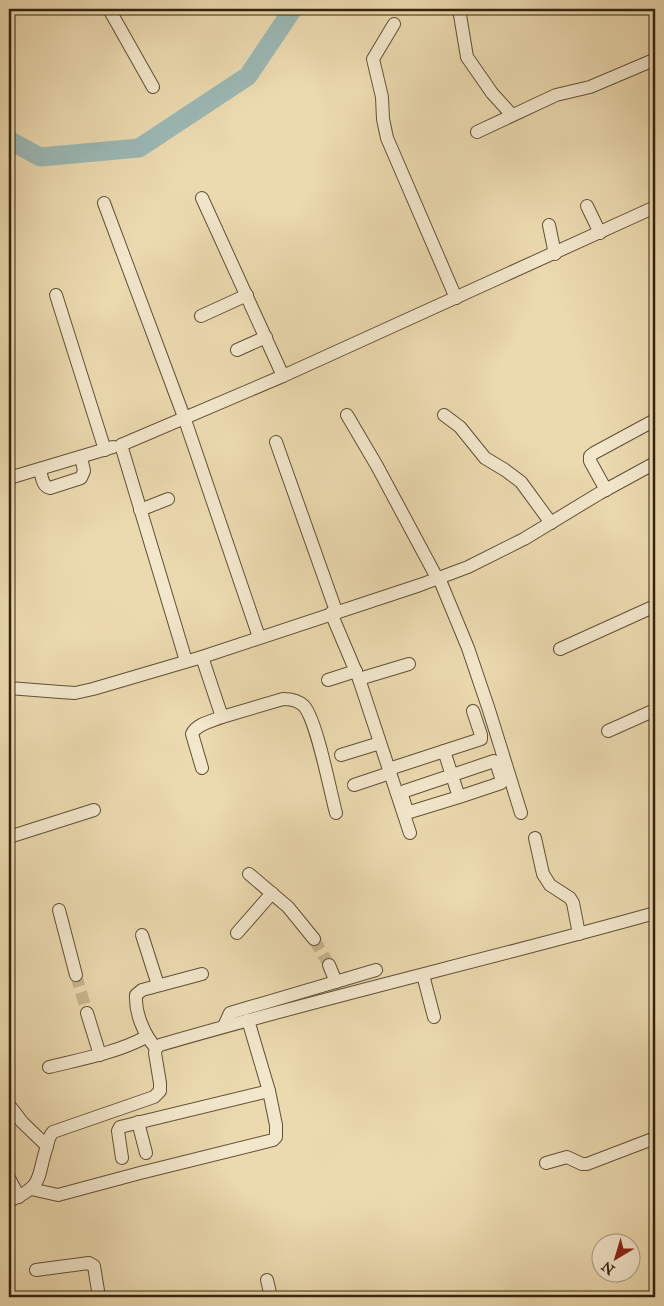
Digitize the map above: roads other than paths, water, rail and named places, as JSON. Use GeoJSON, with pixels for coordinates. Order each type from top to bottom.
{"type":"FeatureCollection","features":[{"type":"Feature","properties":{"kind":"street"},"geometry":{"type":"LineString","coordinates":[[109,9],[152,87]]}},
{"type":"Feature","properties":{"kind":"street"},"geometry":{"type":"LineString","coordinates":[[459,9],[467,57],[492,94],[512,116]]}},
{"type":"Feature","properties":{"kind":"street"},"geometry":{"type":"LineString","coordinates":[[394,24],[373,60],[382,97],[383,119],[386,132],[456,298]]}},
{"type":"Feature","properties":{"kind":"street"},"geometry":{"type":"LineString","coordinates":[[477,132],[561,93],[590,87],[652,61],[655,64]]}},
{"type":"Feature","properties":{"kind":"street"},"geometry":{"type":"LineString","coordinates":[[202,198],[283,376]]}},
{"type":"Feature","properties":{"kind":"street"},"geometry":{"type":"LineString","coordinates":[[104,203],[184,417],[259,636]]}},
{"type":"Feature","properties":{"kind":"street"},"geometry":{"type":"LineString","coordinates":[[587,206],[600,233]]}},
{"type":"Feature","properties":{"kind":"street"},"geometry":{"type":"LineString","coordinates":[[9,478],[120,445],[283,376],[655,207]]}},
{"type":"Feature","properties":{"kind":"street"},"geometry":{"type":"LineString","coordinates":[[549,225],[555,254]]}},
{"type":"Feature","properties":{"kind":"street"},"geometry":{"type":"LineString","coordinates":[[201,316],[247,294]]}},
{"type":"Feature","properties":{"kind":"street"},"geometry":{"type":"LineString","coordinates":[[56,295],[105,450]]}},
{"type":"Feature","properties":{"kind":"street"},"geometry":{"type":"LineString","coordinates":[[237,350],[266,337]]}},
{"type":"Feature","properties":{"kind":"street"},"geometry":{"type":"LineString","coordinates":[[346,415],[377,466],[438,578],[468,648],[521,813]]}},
{"type":"Feature","properties":{"kind":"street"},"geometry":{"type":"LineString","coordinates":[[444,415],[460,427],[485,458],[521,482],[551,523]]}},
{"type":"Feature","properties":{"kind":"street"},"geometry":{"type":"LineString","coordinates":[[606,490],[590,460],[590,456],[594,452],[655,420]]}},
{"type":"Feature","properties":{"kind":"street"},"geometry":{"type":"LineString","coordinates":[[276,442],[357,674],[410,834]]}},
{"type":"Feature","properties":{"kind":"street"},"geometry":{"type":"LineString","coordinates":[[120,445],[186,661]]}},
{"type":"Feature","properties":{"kind":"street"},"geometry":{"type":"LineString","coordinates":[[40,470],[45,487],[50,488],[81,478],[84,471],[81,457]]}},
{"type":"Feature","properties":{"kind":"street"},"geometry":{"type":"LineString","coordinates":[[9,688],[75,693],[93,689],[202,657],[259,636],[438,578],[497,554],[655,462]]}},
{"type":"Feature","properties":{"kind":"street"},"geometry":{"type":"LineString","coordinates":[[140,510],[168,499]]}},
{"type":"Feature","properties":{"kind":"street"},"geometry":{"type":"LineString","coordinates":[[560,648],[655,606]]}},
{"type":"Feature","properties":{"kind":"street"},"geometry":{"type":"LineString","coordinates":[[202,657],[222,717]]}},
{"type":"Feature","properties":{"kind":"street"},"geometry":{"type":"LineString","coordinates":[[328,680],[409,664]]}},
{"type":"Feature","properties":{"kind":"street"},"geometry":{"type":"LineString","coordinates":[[202,768],[192,734],[194,730],[222,717],[283,699],[292,699],[303,705],[313,723],[336,814]]}},
{"type":"Feature","properties":{"kind":"street"},"geometry":{"type":"LineString","coordinates":[[608,731],[655,710]]}},
{"type":"Feature","properties":{"kind":"street"},"geometry":{"type":"LineString","coordinates":[[354,785],[481,739],[473,711]]}},
{"type":"Feature","properties":{"kind":"street"},"geometry":{"type":"LineString","coordinates":[[340,755],[380,742]]}},
{"type":"Feature","properties":{"kind":"street"},"geometry":{"type":"LineString","coordinates":[[444,751],[459,797]]}},
{"type":"Feature","properties":{"kind":"street"},"geometry":{"type":"LineString","coordinates":[[494,761],[496,762],[501,783],[459,797],[410,812],[402,795],[405,791],[494,761]]}},
{"type":"Feature","properties":{"kind":"street"},"geometry":{"type":"LineString","coordinates":[[9,837],[94,810]]}},
{"type":"Feature","properties":{"kind":"street"},"geometry":{"type":"LineString","coordinates":[[535,838],[543,874],[550,885],[570,898],[573,903],[579,934]]}},
{"type":"Feature","properties":{"kind":"street"},"geometry":{"type":"LineString","coordinates":[[249,874],[288,907],[314,939]]}},
{"type":"Feature","properties":{"kind":"street"},"geometry":{"type":"LineString","coordinates":[[237,934],[272,893]]}},
{"type":"Feature","properties":{"kind":"street"},"geometry":{"type":"LineString","coordinates":[[59,910],[76,975]]}},
{"type":"Feature","properties":{"kind":"street"},"geometry":{"type":"LineString","coordinates":[[9,1178],[14,1199],[36,1184],[50,1134],[154,1096],[160,1091],[155,1053],[156,1048],[160,1045],[224,1026],[522,950],[655,912]]}},
{"type":"Feature","properties":{"kind":"street"},"geometry":{"type":"LineString","coordinates":[[142,935],[158,985]]}},
{"type":"Feature","properties":{"kind":"street"},"geometry":{"type":"LineString","coordinates":[[329,965],[336,982]]}},
{"type":"Feature","properties":{"kind":"street"},"geometry":{"type":"LineString","coordinates":[[224,1026],[230,1013],[376,970]]}},
{"type":"Feature","properties":{"kind":"street"},"geometry":{"type":"LineString","coordinates":[[156,1048],[146,1037],[136,1002],[136,995],[142,990],[202,974]]}},
{"type":"Feature","properties":{"kind":"street"},"geometry":{"type":"LineString","coordinates":[[423,975],[434,1017]]}},
{"type":"Feature","properties":{"kind":"street"},"geometry":{"type":"LineString","coordinates":[[321,986],[325,1001]]}},
{"type":"Feature","properties":{"kind":"street"},"geometry":{"type":"LineString","coordinates":[[87,1013],[100,1055]]}},
{"type":"Feature","properties":{"kind":"street"},"geometry":{"type":"LineString","coordinates":[[31,1189],[58,1195],[273,1140],[277,1132],[269,1091],[248,1020]]}},
{"type":"Feature","properties":{"kind":"street"},"geometry":{"type":"LineString","coordinates":[[49,1067],[100,1055],[146,1037]]}},
{"type":"Feature","properties":{"kind":"street"},"geometry":{"type":"LineString","coordinates":[[122,1158],[119,1128],[269,1091]]}},
{"type":"Feature","properties":{"kind":"street"},"geometry":{"type":"LineString","coordinates":[[9,1105],[22,1122],[47,1146]]}},
{"type":"Feature","properties":{"kind":"street"},"geometry":{"type":"LineString","coordinates":[[138,1122],[146,1152]]}},
{"type":"Feature","properties":{"kind":"street"},"geometry":{"type":"LineString","coordinates":[[546,1163],[567,1157],[582,1164],[587,1164],[655,1138]]}},
{"type":"Feature","properties":{"kind":"street"},"geometry":{"type":"LineString","coordinates":[[36,1270],[89,1264],[94,1266],[96,1297]]}},
{"type":"Feature","properties":{"kind":"street"},"geometry":{"type":"LineString","coordinates":[[267,1280],[270,1297]]}},
{"type":"Feature","properties":{"kind":"waterway"},"geometry":{"type":"LineString","coordinates":[[9,140],[40,157],[139,148],[248,76],[293,9]]}},
{"type":"Feature","properties":{"kind":"tunnel"},"geometry":{"type":"LineString","coordinates":[[314,939],[329,965]]}},
{"type":"Feature","properties":{"kind":"tunnel"},"geometry":{"type":"LineString","coordinates":[[76,975],[87,1013]]}}]}
